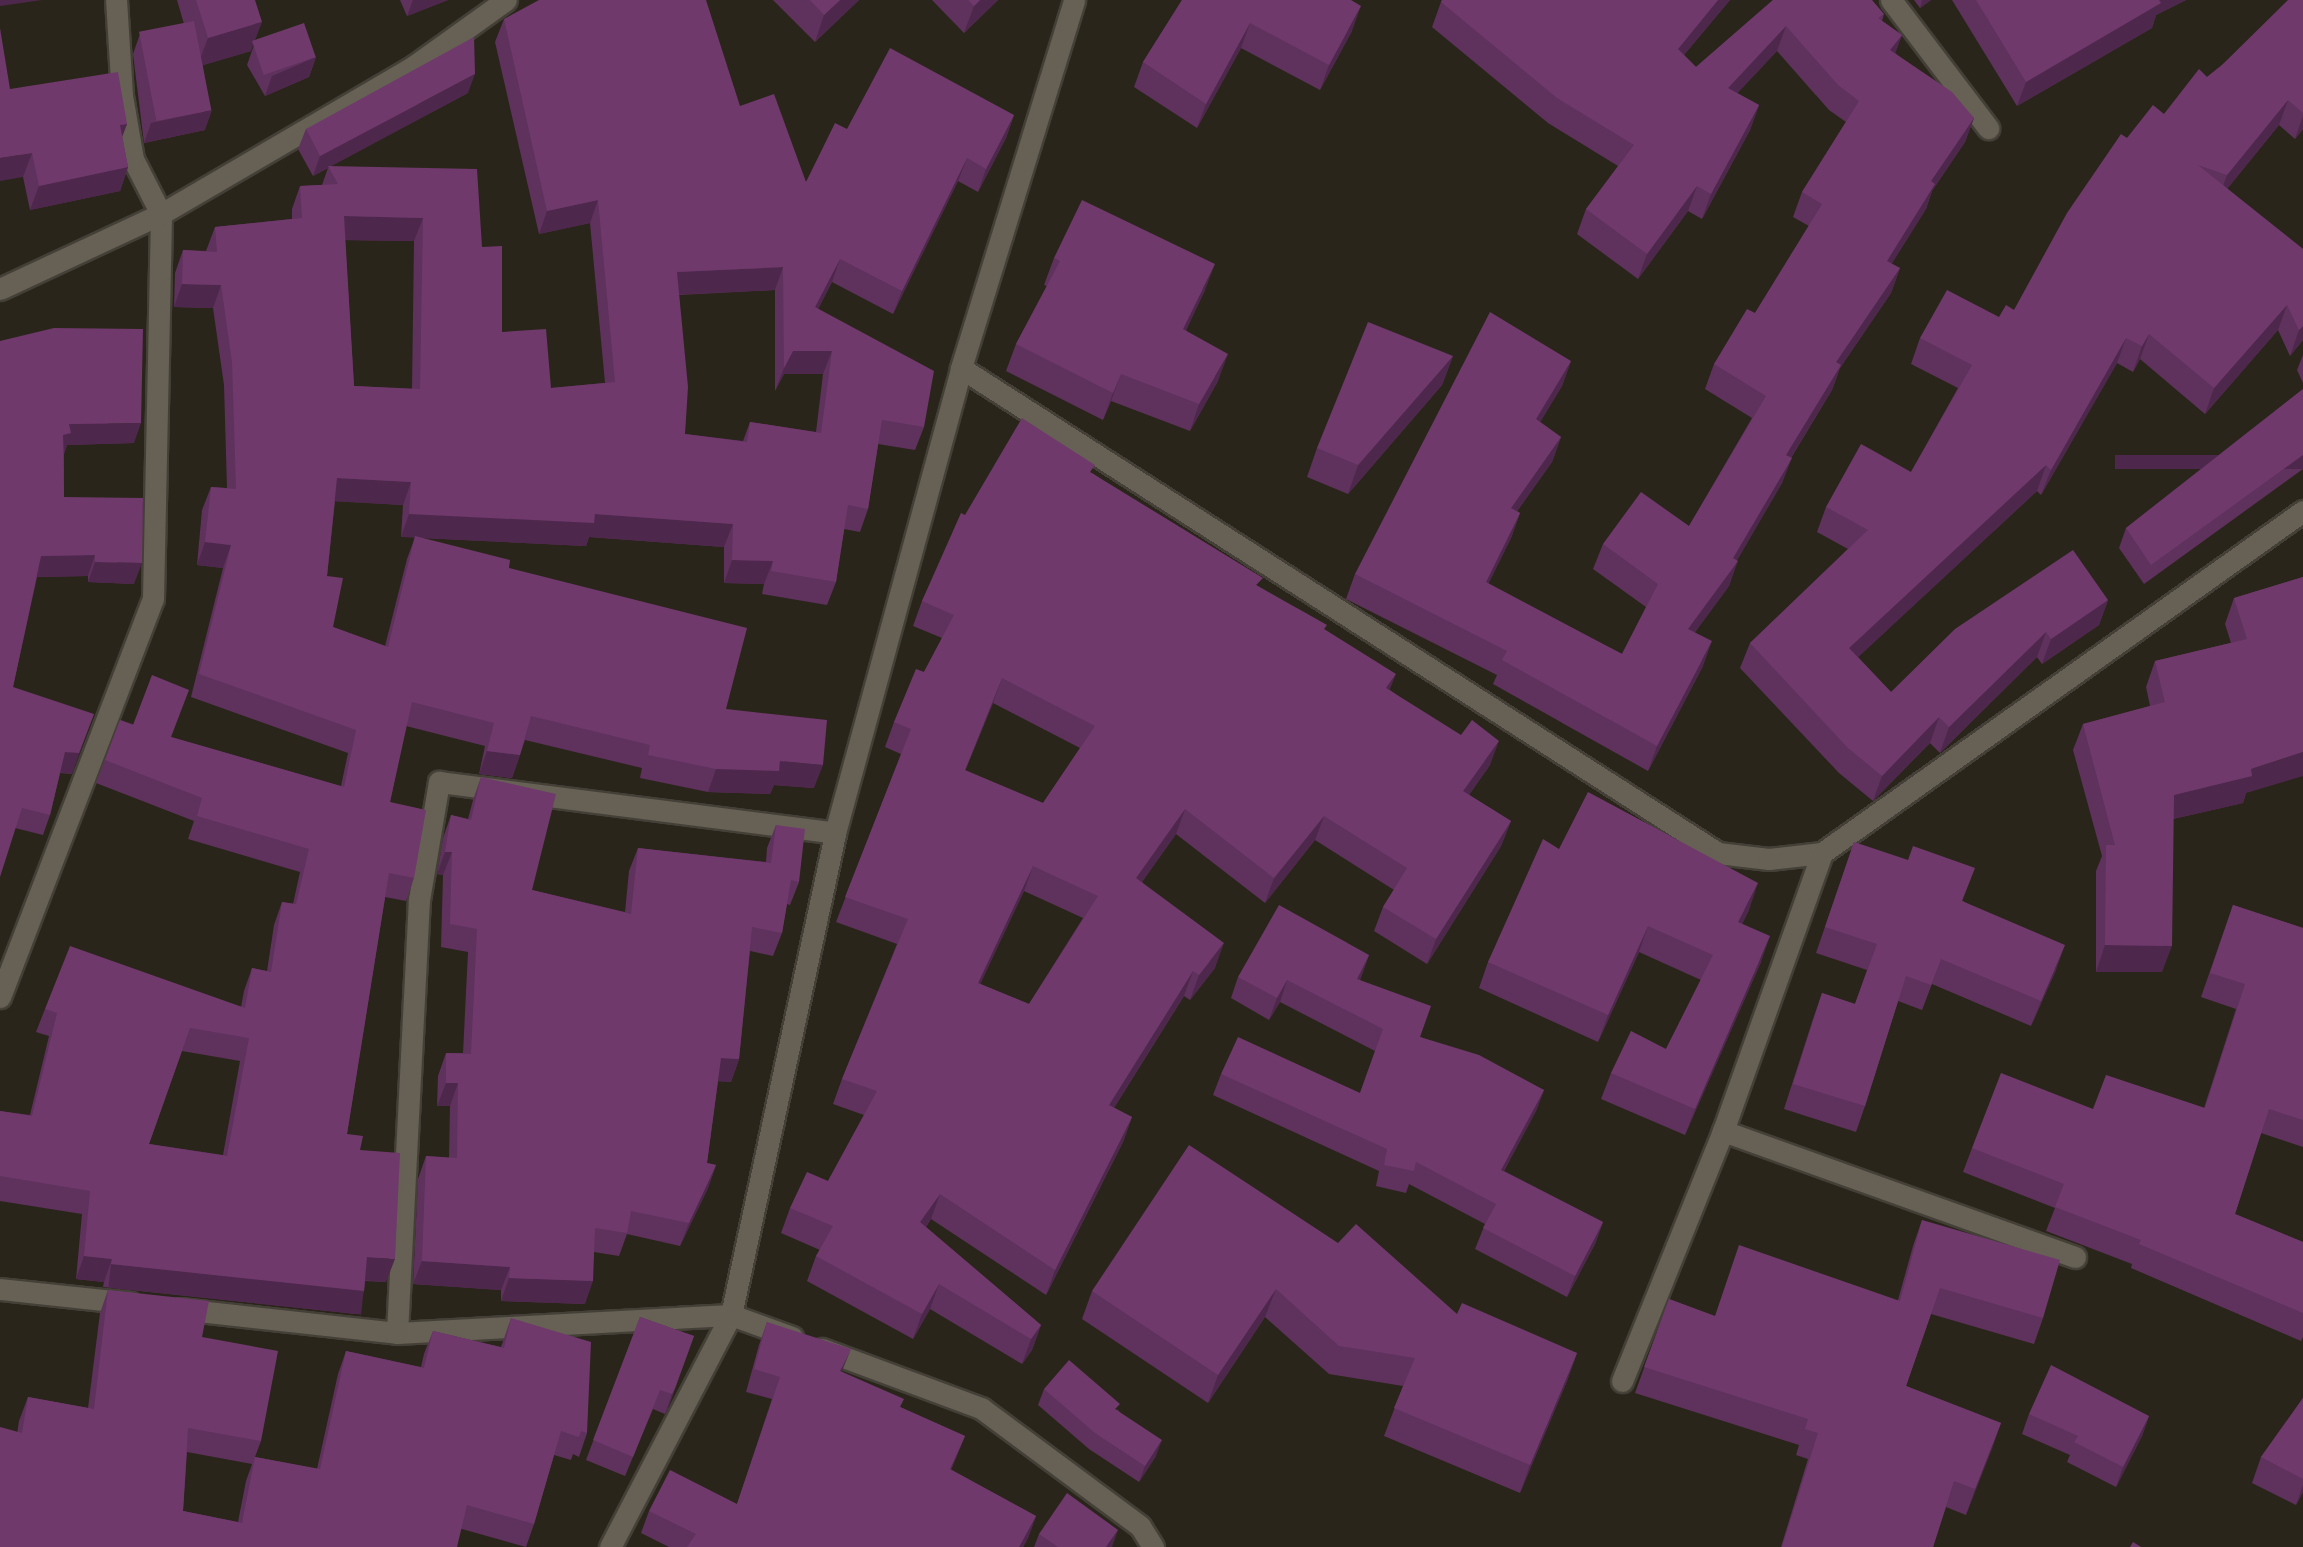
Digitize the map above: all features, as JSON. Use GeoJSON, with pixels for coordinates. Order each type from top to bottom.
{"type":"FeatureCollection","features":[{"type":"Feature","properties":{"kind":"street"},"geometry":{"type":"LineString","coordinates":[[0,997],[153,599],[161,215],[133,159],[122,95],[116,0]]}},
{"type":"Feature","properties":{"kind":"street"},"geometry":{"type":"LineString","coordinates":[[0,289],[161,215],[414,66],[506,0]]}},
{"type":"Feature","properties":{"kind":"street"},"geometry":{"type":"LineString","coordinates":[[610,1547],[731,1315],[835,833],[961,368],[1074,0]]}},
{"type":"Feature","properties":{"kind":"street"},"geometry":{"type":"LineString","coordinates":[[1891,0],[1988,128]]}},
{"type":"Feature","properties":{"kind":"street"},"geometry":{"type":"LineString","coordinates":[[961,368],[1718,853],[1769,859],[1822,853],[2303,511]]}},
{"type":"Feature","properties":{"kind":"street"},"geometry":{"type":"LineString","coordinates":[[397,1333],[419,900],[439,782],[835,833]]}},
{"type":"Feature","properties":{"kind":"street"},"geometry":{"type":"LineString","coordinates":[[1622,1381],[1723,1131],[1822,853]]}},
{"type":"Feature","properties":{"kind":"street"},"geometry":{"type":"LineString","coordinates":[[1723,1131],[2075,1257]]}},
{"type":"Feature","properties":{"kind":"street"},"geometry":{"type":"LineString","coordinates":[[0,1289],[397,1333],[731,1315],[981,1408],[1140,1526],[1153,1547]]}},
{"type":"Feature","properties":{"kind":"building"},"geometry":{"type":"Polygon","coordinates":[[[196,0],[255,0],[262,22],[208,38],[196,0]]]}},
{"type":"Feature","properties":{"kind":"building"},"geometry":{"type":"Polygon","coordinates":[[[539,0],[706,0],[740,106],[774,94],[806,182],[835,123],[847,129],[890,48],[1014,115],[986,169],[967,158],[902,291],[840,259],[815,307],[934,371],[924,427],[882,420],[868,509],[848,505],[836,582],[771,571],[773,561],[732,560],[733,524],[595,514],[594,523],[409,514],[411,482],[337,478],[327,576],[343,578],[333,627],[388,647],[415,536],[510,560],[509,568],[747,628],[726,709],[827,720],[823,765],[780,761],[779,771],[716,769],[648,755],[650,745],[531,716],[520,755],[487,751],[494,723],[412,702],[390,802],[426,810],[414,878],[389,873],[347,1134],[363,1136],[360,1150],[400,1153],[395,1259],[367,1257],[364,1291],[111,1264],[112,1259],[84,1256],[90,1191],[0,1176],[0,1111],[32,1116],[57,1013],[45,1009],[70,946],[245,1008],[252,968],[271,972],[282,902],[296,904],[309,849],[197,816],[202,798],[105,760],[120,720],[133,725],[152,675],[189,690],[171,737],[344,787],[356,730],[199,674],[231,545],[205,542],[211,487],[236,489],[232,362],[221,285],[182,284],[183,250],[217,252],[215,227],[302,218],[300,186],[338,184],[328,166],[477,169],[482,247],[502,246],[502,332],[546,329],[551,388],[615,382],[598,200],[547,211],[504,19],[539,0]],[[344,216],[354,386],[420,389],[423,218],[344,216]],[[783,267],[677,272],[688,387],[685,434],[747,442],[750,422],[821,433],[832,351],[793,351],[784,368],[783,267]],[[190,1028],[149,1144],[227,1156],[249,1038],[190,1028]]]}},
{"type":"Feature","properties":{"kind":"building"},"geometry":{"type":"Polygon","coordinates":[[[810,0],[840,0],[824,15],[810,0]]]}},
{"type":"Feature","properties":{"kind":"building"},"geometry":{"type":"Polygon","coordinates":[[[968,0],[980,0],[974,6],[968,0]]]}},
{"type":"Feature","properties":{"kind":"building"},"geometry":{"type":"Polygon","coordinates":[[[1182,0],[1351,0],[1361,6],[1329,65],[1250,23],[1206,104],[1143,62],[1182,0]]]}},
{"type":"Feature","properties":{"kind":"building"},"geometry":{"type":"Polygon","coordinates":[[[1718,0],[1678,49],[1696,67],[1773,0],[1872,0],[1884,14],[1878,18],[1902,35],[1890,50],[1952,92],[1974,118],[1931,181],[1935,184],[1887,261],[1900,268],[1836,362],[1841,365],[1786,455],[1792,458],[1733,558],[1738,561],[1688,629],[1712,641],[1657,746],[1502,660],[1507,651],[1355,574],[1490,312],[1571,361],[1536,419],[1561,437],[1511,508],[1520,513],[1486,582],[1622,654],[1658,584],[1603,544],[1641,492],[1689,526],[1766,396],[1714,364],[1747,309],[1755,313],[1822,204],[1802,192],[1859,101],[1838,85],[1786,26],[1728,88],[1759,105],[1711,194],[1697,186],[1647,254],[1586,209],[1634,145],[1557,98],[1441,2],[1718,0]]]}},
{"type":"Feature","properties":{"kind":"building"},"geometry":{"type":"Polygon","coordinates":[[[1976,0],[2159,0],[2161,3],[2026,82],[1976,0]]]}},
{"type":"Feature","properties":{"kind":"building"},"geometry":{"type":"Polygon","coordinates":[[[2288,0],[2303,0],[2303,113],[2288,100],[2227,175],[2198,165],[2303,249],[2303,326],[2299,330],[2287,305],[2214,388],[2149,334],[2142,346],[2126,338],[2051,470],[2046,465],[1849,648],[1891,692],[1955,629],[2073,550],[2108,600],[2051,639],[2046,632],[1949,727],[1939,717],[1882,776],[1848,748],[1750,643],[1868,530],[1826,507],[1861,444],[1911,472],[1972,365],[1920,338],[1947,290],[1999,317],[2006,305],[2014,310],[2067,213],[2121,134],[2127,138],[2153,105],[2164,114],[2199,69],[2207,77],[2288,0]]]}},
{"type":"Feature","properties":{"kind":"building"},"geometry":{"type":"Polygon","coordinates":[[[194,21],[211,110],[156,121],[139,32],[194,21]]]}},
{"type":"Feature","properties":{"kind":"building"},"geometry":{"type":"Polygon","coordinates":[[[304,23],[316,57],[264,75],[252,41],[304,23]]]}},
{"type":"Feature","properties":{"kind":"building"},"geometry":{"type":"Polygon","coordinates":[[[0,28],[10,89],[118,72],[127,124],[120,125],[128,167],[39,186],[32,153],[0,158],[0,28]]]}},
{"type":"Feature","properties":{"kind":"building"},"geometry":{"type":"Polygon","coordinates":[[[474,37],[475,74],[320,156],[306,129],[474,37]]]}},
{"type":"Feature","properties":{"kind":"building"},"geometry":{"type":"Polygon","coordinates":[[[1082,200],[1215,264],[1183,329],[1228,354],[1199,404],[1121,374],[1113,393],[1016,344],[1060,261],[1054,258],[1082,200]]]}},
{"type":"Feature","properties":{"kind":"building"},"geometry":{"type":"Polygon","coordinates":[[[1368,322],[1453,356],[1358,465],[1317,448],[1368,322]]]}},
{"type":"Feature","properties":{"kind":"building"},"geometry":{"type":"Polygon","coordinates":[[[54,328],[143,329],[141,423],[69,424],[71,433],[63,435],[64,497],[143,498],[142,563],[95,562],[95,555],[41,556],[13,687],[94,714],[79,753],[65,752],[50,815],[22,808],[0,877],[0,341],[54,328]]]}},
{"type":"Feature","properties":{"kind":"building"},"geometry":{"type":"Polygon","coordinates":[[[2303,389],[2303,455],[2151,565],[2126,528],[2303,389]]]}},
{"type":"Feature","properties":{"kind":"building"},"geometry":{"type":"Polygon","coordinates":[[[1022,418],[1095,465],[1090,472],[1263,578],[1256,585],[1327,625],[1324,629],[1396,674],[1386,688],[1461,735],[1472,720],[1499,741],[1463,791],[1511,821],[1436,939],[1383,907],[1407,868],[1324,816],[1274,878],[1185,809],[1136,878],[1224,943],[1199,975],[1193,971],[1109,1105],[1132,1117],[1055,1270],[940,1194],[920,1222],[1041,1325],[1031,1339],[939,1284],[922,1314],[816,1256],[833,1226],[790,1208],[807,1172],[828,1181],[877,1091],[842,1079],[908,919],[845,897],[911,729],[894,722],[916,669],[924,672],[954,615],[922,601],[961,513],[965,515],[1022,418]],[[1002,678],[965,770],[1043,803],[1095,726],[1002,678]],[[1033,866],[978,983],[1029,1004],[1098,896],[1033,866]]]}},
{"type":"Feature","properties":{"kind":"building"},"geometry":{"type":"Polygon","coordinates":[[[2303,577],[2303,752],[2251,769],[2252,776],[2174,795],[2172,946],[2105,945],[2106,845],[2115,845],[2083,724],[2165,702],[2155,661],[2247,639],[2234,598],[2303,577]]]}},
{"type":"Feature","properties":{"kind":"building"},"geometry":{"type":"Polygon","coordinates":[[[481,777],[556,794],[532,890],[631,914],[638,848],[771,863],[776,825],[805,829],[799,882],[791,880],[782,933],[752,927],[739,1059],[721,1058],[707,1163],[716,1165],[689,1223],[631,1211],[627,1233],[595,1228],[593,1281],[509,1278],[510,1267],[422,1261],[426,1156],[457,1158],[458,1083],[446,1083],[446,1053],[471,1054],[477,929],[450,924],[452,852],[445,852],[451,815],[471,820],[481,777]]]}},
{"type":"Feature","properties":{"kind":"building"},"geometry":{"type":"Polygon","coordinates":[[[1588,792],[1758,883],[1738,922],[1770,936],[1695,1109],[1611,1073],[1631,1031],[1666,1049],[1713,955],[1648,926],[1608,1015],[1488,962],[1543,839],[1559,849],[1588,792]]]}},
{"type":"Feature","properties":{"kind":"building"},"geometry":{"type":"Polygon","coordinates":[[[1854,842],[1908,860],[1913,846],[1975,868],[1962,901],[2065,945],[2041,1001],[1941,959],[1931,985],[1906,976],[1865,1106],[1793,1084],[1822,993],[1855,1004],[1877,944],[1825,927],[1854,842]]]}},
{"type":"Feature","properties":{"kind":"building"},"geometry":{"type":"Polygon","coordinates":[[[1279,905],[1369,955],[1357,979],[1431,1006],[1420,1037],[1479,1055],[1544,1090],[1501,1170],[1603,1222],[1575,1276],[1483,1228],[1496,1204],[1416,1162],[1414,1171],[1384,1165],[1387,1149],[1221,1074],[1238,1037],[1360,1093],[1383,1029],[1287,980],[1277,998],[1238,977],[1279,905]]]}},
{"type":"Feature","properties":{"kind":"building"},"geometry":{"type":"Polygon","coordinates":[[[2233,905],[2303,928],[2303,1120],[2269,1109],[2235,1214],[2303,1242],[2303,1313],[2139,1244],[2141,1240],[2055,1207],[2064,1184],[1972,1148],[2001,1073],[2093,1109],[2106,1075],[2205,1108],[2245,984],[2210,973],[2233,905]]]}},
{"type":"Feature","properties":{"kind":"building"},"geometry":{"type":"Polygon","coordinates":[[[1189,1145],[1338,1243],[1356,1224],[1457,1314],[1462,1303],[1577,1353],[1530,1465],[1394,1408],[1415,1358],[1339,1346],[1276,1289],[1218,1375],[1092,1291],[1189,1145]]]}},
{"type":"Feature","properties":{"kind":"building"},"geometry":{"type":"Polygon","coordinates":[[[1922,1220],[2060,1260],[2043,1318],[1940,1288],[1906,1386],[2001,1423],[1975,1489],[1954,1481],[1933,1547],[1782,1547],[1818,1433],[1805,1429],[1808,1419],[1644,1367],[1669,1299],[1715,1316],[1739,1245],[1900,1301],[1922,1220]]]}},
{"type":"Feature","properties":{"kind":"building"},"geometry":{"type":"Polygon","coordinates":[[[108,1290],[209,1301],[202,1337],[278,1351],[261,1441],[188,1428],[183,1511],[242,1523],[255,1457],[320,1469],[346,1351],[424,1368],[433,1331],[504,1348],[511,1318],[591,1342],[587,1433],[581,1431],[579,1437],[561,1431],[534,1524],[467,1505],[457,1547],[0,1547],[0,1427],[22,1433],[28,1397],[94,1409],[108,1290]]]}},
{"type":"Feature","properties":{"kind":"building"},"geometry":{"type":"Polygon","coordinates":[[[640,1317],[694,1336],[672,1394],[660,1390],[633,1457],[593,1440],[640,1317]]]}},
{"type":"Feature","properties":{"kind":"building"},"geometry":{"type":"Polygon","coordinates":[[[767,1322],[851,1349],[840,1371],[904,1399],[900,1407],[965,1436],[950,1469],[1036,1516],[1019,1547],[687,1547],[696,1534],[649,1511],[670,1470],[737,1504],[780,1377],[754,1369],[767,1322]]]}},
{"type":"Feature","properties":{"kind":"building"},"geometry":{"type":"Polygon","coordinates":[[[1069,1360],[1120,1404],[1115,1409],[1162,1440],[1145,1466],[1095,1433],[1044,1389],[1069,1360]]]}},
{"type":"Feature","properties":{"kind":"building"},"geometry":{"type":"Polygon","coordinates":[[[2051,1365],[2149,1416],[2123,1467],[2074,1442],[2078,1436],[2029,1414],[2051,1365]]]}},
{"type":"Feature","properties":{"kind":"building"},"geometry":{"type":"Polygon","coordinates":[[[2303,1398],[2303,1479],[2261,1457],[2303,1398]]]}},
{"type":"Feature","properties":{"kind":"building"},"geometry":{"type":"Polygon","coordinates":[[[1067,1493],[1118,1530],[1106,1547],[1058,1547],[1039,1534],[1067,1493]]]}}]}
